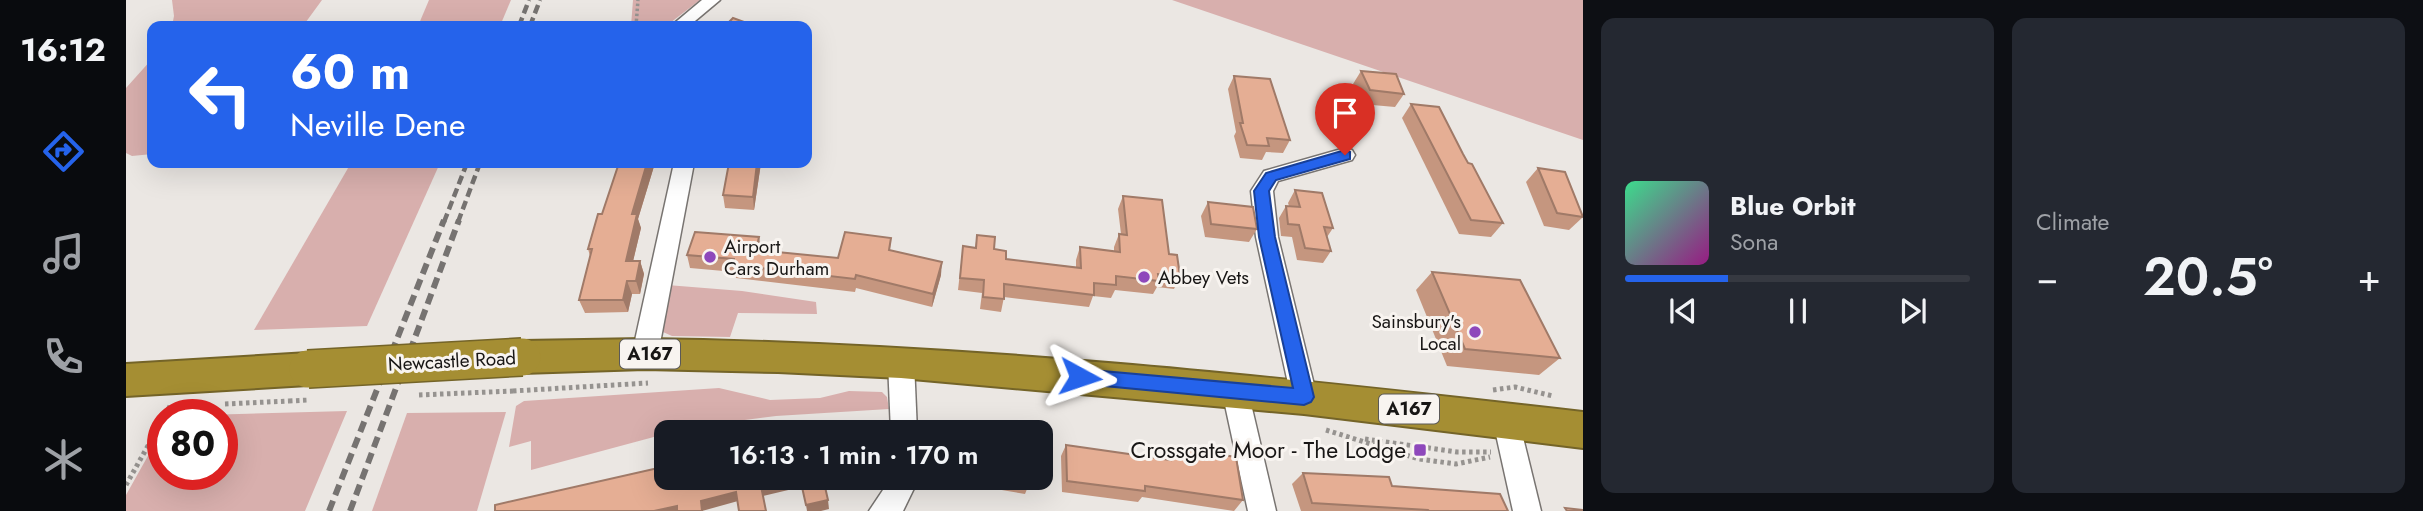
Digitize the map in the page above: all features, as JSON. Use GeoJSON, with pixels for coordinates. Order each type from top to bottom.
{"type":"FeatureCollection","features":[{"type":"Feature","properties":{"kind":"highway","name":"Newcastle Road"},"geometry":{"type":"LineString","coordinates":[[126,380],[308,369],[518,374],[651,368],[778,356],[901,362]]}},
{"type":"Feature","properties":{"kind":"highway","name":"A167"},"geometry":{"type":"LineString","coordinates":[[901,362],[1304,397],[1511,436],[1583,430]]}},
{"type":"Feature","properties":{"kind":"street"},"geometry":{"type":"LineString","coordinates":[[685,21],[712,0]]}},
{"type":"Feature","properties":{"kind":"street"},"geometry":{"type":"LineString","coordinates":[[1304,397],[1267,237],[1262,191],[1271,176],[1345,155]]}},
{"type":"Feature","properties":{"kind":"street"},"geometry":{"type":"LineString","coordinates":[[651,368],[683,168]]}},
{"type":"Feature","properties":{"kind":"street"},"geometry":{"type":"LineString","coordinates":[[901,362],[903,420]]}},
{"type":"Feature","properties":{"kind":"street"},"geometry":{"type":"LineString","coordinates":[[1235,391],[1262,511]]}},
{"type":"Feature","properties":{"kind":"street"},"geometry":{"type":"LineString","coordinates":[[1511,436],[1527,511]]}},
{"type":"Feature","properties":{"kind":"street"},"geometry":{"type":"LineString","coordinates":[[883,511],[900,490]]}},
{"type":"Feature","properties":{"kind":"path"},"geometry":{"type":"LineString","coordinates":[[636,21],[638,0]]}},
{"type":"Feature","properties":{"kind":"path"},"geometry":{"type":"LineString","coordinates":[[518,374],[651,368]]}},
{"type":"Feature","properties":{"kind":"path"},"geometry":{"type":"LineString","coordinates":[[238,403],[289,401]]}},
{"type":"Feature","properties":{"kind":"path"},"geometry":{"type":"LineString","coordinates":[[1345,435],[1402,446],[1457,452],[1511,436],[1456,464],[1419,459],[1345,435]]}},
{"type":"Feature","properties":{"kind":"path"},"geometry":{"type":"LineString","coordinates":[[126,485],[147,448]]}},
{"type":"Feature","properties":{"kind":"shaded area"},"geometry":{"type":"Polygon","coordinates":[[[172,0],[322,0],[307,21],[173,21],[172,0]]]}},
{"type":"Feature","properties":{"kind":"shaded area"},"geometry":{"type":"Polygon","coordinates":[[[429,0],[511,0],[502,21],[420,21],[429,0]]]}},
{"type":"Feature","properties":{"kind":"shaded area"},"geometry":{"type":"Polygon","coordinates":[[[633,0],[700,0],[673,21],[631,21],[633,0]]]}},
{"type":"Feature","properties":{"kind":"shaded area"},"geometry":{"type":"Polygon","coordinates":[[[1172,0],[1583,0],[1583,140],[1172,0]]]}},
{"type":"Feature","properties":{"kind":"shaded area"},"geometry":{"type":"Polygon","coordinates":[[[147,65],[147,154],[132,156],[126,153],[126,88],[147,65]]]}},
{"type":"Feature","properties":{"kind":"shaded area"},"geometry":{"type":"Polygon","coordinates":[[[348,168],[438,168],[367,326],[254,330],[348,168]]]}},
{"type":"Feature","properties":{"kind":"shaded area"},"geometry":{"type":"Polygon","coordinates":[[[667,285],[742,291],[816,302],[817,314],[738,313],[730,337],[672,336],[663,332],[667,285]]]}},
{"type":"Feature","properties":{"kind":"shaded area"},"geometry":{"type":"Polygon","coordinates":[[[719,388],[770,400],[820,398],[849,391],[882,392],[887,397],[889,409],[745,420],[654,420],[654,437],[531,470],[531,441],[509,447],[516,406],[524,401],[719,388]]]}},
{"type":"Feature","properties":{"kind":"shaded area"},"geometry":{"type":"Polygon","coordinates":[[[347,411],[305,511],[126,511],[126,495],[147,458],[147,490],[238,490],[238,414],[347,411]]]}},
{"type":"Feature","properties":{"kind":"shaded area"},"geometry":{"type":"Polygon","coordinates":[[[506,412],[477,511],[372,511],[407,413],[506,412]]]}},
{"type":"Feature","properties":{"kind":"building"},"geometry":{"type":"Polygon","coordinates":[[[1361,71],[1396,74],[1404,94],[1370,90],[1361,71]]]}},
{"type":"Feature","properties":{"kind":"building"},"geometry":{"type":"Polygon","coordinates":[[[1234,76],[1270,79],[1290,140],[1267,138],[1269,146],[1247,145],[1240,123],[1243,123],[1234,76]]]}},
{"type":"Feature","properties":{"kind":"building"},"geometry":{"type":"Polygon","coordinates":[[[1411,104],[1439,107],[1503,223],[1471,220],[1411,104]]]}},
{"type":"Feature","properties":{"kind":"building"},"geometry":{"type":"Polygon","coordinates":[[[617,168],[646,168],[632,214],[637,214],[626,261],[640,261],[636,281],[627,281],[623,300],[579,300],[592,249],[588,249],[598,214],[602,214],[617,168]]]}},
{"type":"Feature","properties":{"kind":"building"},"geometry":{"type":"Polygon","coordinates":[[[728,168],[756,168],[753,197],[723,195],[728,168]]]}},
{"type":"Feature","properties":{"kind":"building"},"geometry":{"type":"Polygon","coordinates":[[[1538,168],[1565,172],[1583,217],[1557,213],[1538,168]]]}},
{"type":"Feature","properties":{"kind":"building"},"geometry":{"type":"Polygon","coordinates":[[[1295,190],[1322,193],[1333,228],[1324,227],[1331,251],[1305,248],[1299,225],[1288,224],[1286,206],[1300,207],[1295,190]]]}},
{"type":"Feature","properties":{"kind":"building"},"geometry":{"type":"Polygon","coordinates":[[[1123,196],[1162,200],[1169,254],[1177,255],[1180,276],[1158,274],[1159,281],[1116,276],[1116,285],[1094,283],[1094,295],[1004,284],[1004,299],[983,297],[984,280],[960,278],[963,246],[976,248],[977,235],[995,237],[994,249],[1006,251],[1006,259],[1081,268],[1080,247],[1120,252],[1119,234],[1127,235],[1123,196]]]}},
{"type":"Feature","properties":{"kind":"building"},"geometry":{"type":"Polygon","coordinates":[[[1208,202],[1253,207],[1257,229],[1211,224],[1208,202]]]}},
{"type":"Feature","properties":{"kind":"building"},"geometry":{"type":"Polygon","coordinates":[[[695,232],[759,237],[756,250],[838,258],[845,232],[891,238],[889,250],[942,262],[933,294],[856,275],[855,279],[734,265],[734,259],[687,255],[695,232]]]}},
{"type":"Feature","properties":{"kind":"building"},"geometry":{"type":"Polygon","coordinates":[[[1432,272],[1520,280],[1560,358],[1465,349],[1432,272]]]}},
{"type":"Feature","properties":{"kind":"building"},"geometry":{"type":"Polygon","coordinates":[[[1066,445],[1171,460],[1170,448],[1236,457],[1243,500],[1145,486],[1145,491],[1067,481],[1066,445]]]}},
{"type":"Feature","properties":{"kind":"building"},"geometry":{"type":"Polygon","coordinates":[[[654,469],[654,490],[762,490],[766,511],[739,511],[736,492],[701,501],[702,511],[677,511],[677,506],[654,511],[495,511],[495,505],[654,469]]]}},
{"type":"Feature","properties":{"kind":"building"},"geometry":{"type":"Polygon","coordinates":[[[1303,473],[1389,477],[1392,486],[1500,494],[1508,511],[1429,511],[1312,503],[1303,473]]]}},
{"type":"Feature","properties":{"kind":"building"},"geometry":{"type":"Polygon","coordinates":[[[803,490],[826,490],[828,500],[806,505],[803,490]]]}},
{"type":"Feature","properties":{"kind":"building"},"geometry":{"type":"Polygon","coordinates":[[[1565,508],[1583,510],[1583,511],[1567,511],[1565,508]]]}},
{"type":"Feature","properties":{"kind":"railway"},"geometry":{"type":"LineString","coordinates":[[521,21],[529,0]]}},
{"type":"Feature","properties":{"kind":"railway"},"geometry":{"type":"LineString","coordinates":[[532,21],[540,0]]}},
{"type":"Feature","properties":{"kind":"railway"},"geometry":{"type":"LineString","coordinates":[[444,222],[465,168]]}},
{"type":"Feature","properties":{"kind":"railway"},"geometry":{"type":"LineString","coordinates":[[458,222],[478,168]]}},
{"type":"Feature","properties":{"kind":"railway"},"geometry":{"type":"LineString","coordinates":[[329,511],[444,220]]}},
{"type":"Feature","properties":{"kind":"railway"},"geometry":{"type":"LineString","coordinates":[[350,511],[459,220]]}},
{"type":"Feature","properties":{"kind":"place","name":"Airport Cars Durham"},"geometry":{"type":"Point","coordinates":[710,257]}},
{"type":"Feature","properties":{"kind":"place","name":"Abbey Vets"},"geometry":{"type":"Point","coordinates":[1144,277]}},
{"type":"Feature","properties":{"kind":"place","name":"Sainsbury's Local"},"geometry":{"type":"Point","coordinates":[1475,332]}},
{"type":"Feature","properties":{"kind":"place","name":"Crossgate Moor - The Lodge"},"geometry":{"type":"Point","coordinates":[1420,450]}},
{"type":"Feature","properties":{"kind":"route"},"geometry":{"type":"LineString","coordinates":[[1080,377],[1304,397],[1267,237],[1262,191],[1271,176],[1345,155]]}}]}
